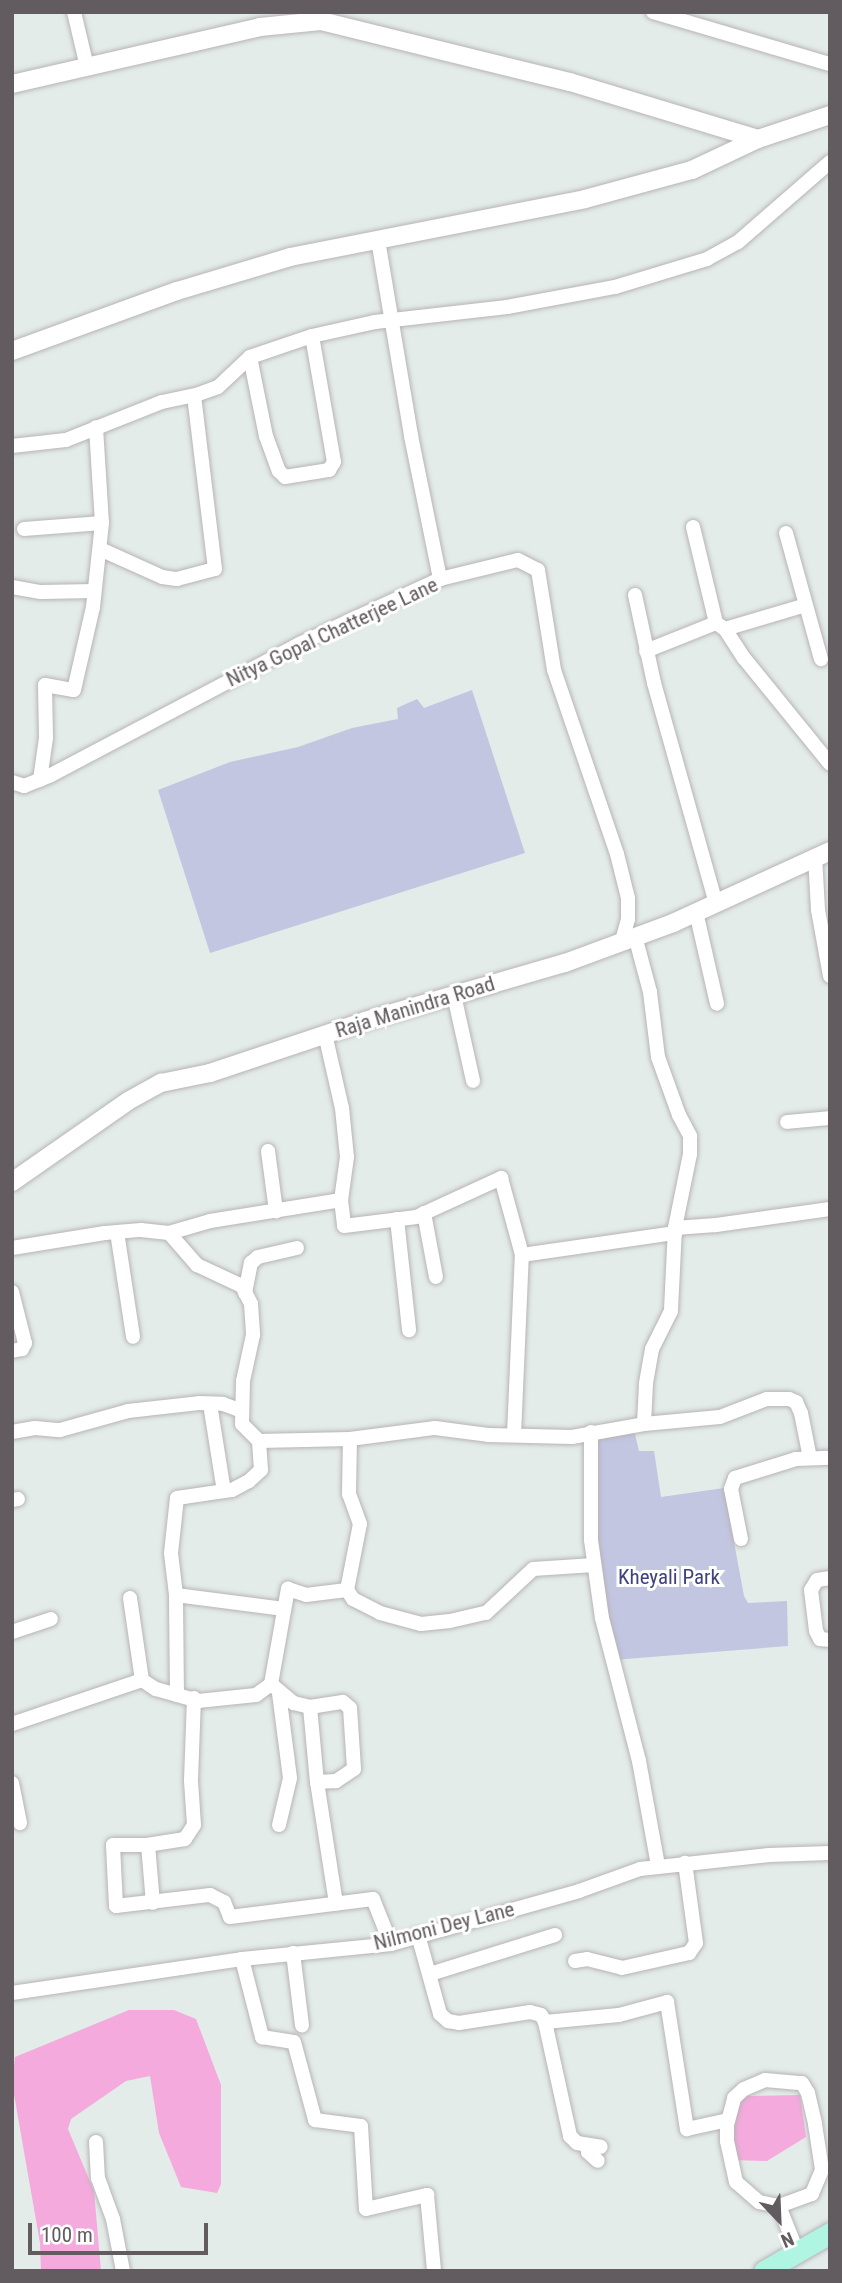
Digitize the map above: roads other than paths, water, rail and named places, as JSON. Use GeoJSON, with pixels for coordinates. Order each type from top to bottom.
{"type":"FeatureCollection","features":[{"type":"Feature","properties":{"kind":"main road"},"geometry":{"type":"LineString","coordinates":[[764,2271],[830,2233]]}},
{"type":"Feature","properties":{"kind":"street"},"geometry":{"type":"LineString","coordinates":[[74,12],[87,67]]}},
{"type":"Feature","properties":{"kind":"street"},"geometry":{"type":"LineString","coordinates":[[653,12],[830,64]]}},
{"type":"Feature","properties":{"kind":"street"},"geometry":{"type":"LineString","coordinates":[[12,83],[260,27],[321,21],[570,82],[758,139]]}},
{"type":"Feature","properties":{"kind":"street"},"geometry":{"type":"LineString","coordinates":[[12,351],[227,276],[290,257],[598,196],[692,170],[758,139],[830,114]]}},
{"type":"Feature","properties":{"kind":"street"},"geometry":{"type":"LineString","coordinates":[[12,446],[66,440],[162,402],[194,396],[218,387],[250,357],[312,336],[391,320],[507,307],[615,287],[707,259],[738,242],[830,162]]}},
{"type":"Feature","properties":{"kind":"street"},"geometry":{"type":"LineString","coordinates":[[378,240],[440,579]]}},
{"type":"Feature","properties":{"kind":"street"},"geometry":{"type":"LineString","coordinates":[[250,357],[266,436],[279,471],[285,477],[329,470],[334,462],[312,336]]}},
{"type":"Feature","properties":{"kind":"street"},"geometry":{"type":"LineString","coordinates":[[100,549],[162,577],[177,579],[215,569],[194,396]]}},
{"type":"Feature","properties":{"kind":"street"},"geometry":{"type":"LineString","coordinates":[[40,780],[46,738],[45,685],[74,690],[94,591],[102,523],[96,428]]}},
{"type":"Feature","properties":{"kind":"street"},"geometry":{"type":"LineString","coordinates":[[24,529],[102,523]]}},
{"type":"Feature","properties":{"kind":"street"},"geometry":{"type":"LineString","coordinates":[[693,527],[721,626],[744,659],[830,764]]}},
{"type":"Feature","properties":{"kind":"street"},"geometry":{"type":"LineString","coordinates":[[786,533],[821,659]]}},
{"type":"Feature","properties":{"kind":"street","name":"Nitya Gopal Chatterjee Lane"},"geometry":{"type":"LineString","coordinates":[[12,782],[24,786],[40,780],[299,644],[440,579],[517,560],[538,570],[554,670],[617,854],[628,898],[629,939]]}},
{"type":"Feature","properties":{"kind":"street"},"geometry":{"type":"LineString","coordinates":[[12,587],[41,592],[94,591]]}},
{"type":"Feature","properties":{"kind":"street"},"geometry":{"type":"LineString","coordinates":[[635,595],[646,651],[716,903]]}},
{"type":"Feature","properties":{"kind":"street"},"geometry":{"type":"LineString","coordinates":[[646,651],[721,626],[806,605]]}},
{"type":"Feature","properties":{"kind":"street"},"geometry":{"type":"LineString","coordinates":[[822,853],[818,910],[830,976]]}},
{"type":"Feature","properties":{"kind":"street","name":"Raja Manindra Road"},"geometry":{"type":"LineString","coordinates":[[12,1182],[128,1101],[161,1083],[210,1073],[325,1034],[565,963],[696,912],[822,853]]}},
{"type":"Feature","properties":{"kind":"street"},"geometry":{"type":"LineString","coordinates":[[696,912],[717,1004]]}},
{"type":"Feature","properties":{"kind":"street"},"geometry":{"type":"LineString","coordinates":[[629,939],[650,992],[658,1056],[679,1115],[690,1136],[690,1154],[675,1231],[671,1311],[652,1349],[646,1384],[645,1424]]}},
{"type":"Feature","properties":{"kind":"street"},"geometry":{"type":"LineString","coordinates":[[454,995],[473,1081]]}},
{"type":"Feature","properties":{"kind":"street"},"geometry":{"type":"LineString","coordinates":[[325,1034],[342,1108],[347,1157],[341,1200],[344,1226],[424,1213],[501,1178],[522,1255],[513,1435]]}},
{"type":"Feature","properties":{"kind":"street"},"geometry":{"type":"LineString","coordinates":[[786,1122],[830,1118]]}},
{"type":"Feature","properties":{"kind":"street"},"geometry":{"type":"LineString","coordinates":[[268,1151],[276,1211]]}},
{"type":"Feature","properties":{"kind":"street"},"geometry":{"type":"LineString","coordinates":[[12,1248],[117,1232],[169,1233],[210,1221],[341,1200]]}},
{"type":"Feature","properties":{"kind":"street"},"geometry":{"type":"LineString","coordinates":[[522,1255],[830,1209]]}},
{"type":"Feature","properties":{"kind":"street"},"geometry":{"type":"LineString","coordinates":[[424,1213],[436,1276]]}},
{"type":"Feature","properties":{"kind":"street"},"geometry":{"type":"LineString","coordinates":[[397,1219],[409,1330]]}},
{"type":"Feature","properties":{"kind":"street"},"geometry":{"type":"LineString","coordinates":[[117,1232],[133,1337]]}},
{"type":"Feature","properties":{"kind":"street"},"geometry":{"type":"LineString","coordinates":[[169,1233],[197,1265],[242,1286],[251,1304],[253,1335],[243,1381],[242,1424],[259,1441],[261,1470],[249,1482],[224,1491],[177,1498],[171,1553],[176,1595],[177,1695]]}},
{"type":"Feature","properties":{"kind":"street"},"geometry":{"type":"LineString","coordinates":[[245,1293],[251,1264],[258,1257],[297,1248]]}},
{"type":"Feature","properties":{"kind":"street"},"geometry":{"type":"LineString","coordinates":[[12,1292],[25,1343],[22,1349],[12,1351]]}},
{"type":"Feature","properties":{"kind":"street"},"geometry":{"type":"LineString","coordinates":[[259,1441],[350,1439],[435,1428],[572,1437],[645,1424],[720,1417],[767,1399],[789,1399],[796,1402],[801,1413],[810,1458]]}},
{"type":"Feature","properties":{"kind":"street"},"geometry":{"type":"LineString","coordinates":[[210,1404],[224,1491]]}},
{"type":"Feature","properties":{"kind":"street"},"geometry":{"type":"LineString","coordinates":[[12,1433],[35,1428],[60,1430],[128,1411],[223,1404],[242,1411]]}},
{"type":"Feature","properties":{"kind":"street"},"geometry":{"type":"LineString","coordinates":[[592,1432],[591,1540],[602,1618],[639,1761],[658,1866]]}},
{"type":"Feature","properties":{"kind":"street"},"geometry":{"type":"LineString","coordinates":[[350,1439],[349,1494],[360,1524],[346,1590],[352,1599],[380,1613],[421,1624],[450,1621],[486,1613],[533,1569],[594,1565]]}},
{"type":"Feature","properties":{"kind":"street"},"geometry":{"type":"LineString","coordinates":[[741,1539],[732,1489],[735,1478],[779,1462],[830,1458]]}},
{"type":"Feature","properties":{"kind":"street"},"geometry":{"type":"LineString","coordinates":[[830,1578],[817,1580],[811,1590],[816,1631],[820,1639],[830,1640]]}},
{"type":"Feature","properties":{"kind":"street"},"geometry":{"type":"LineString","coordinates":[[279,1825],[290,1778],[275,1688],[288,1589],[306,1595],[346,1590]]}},
{"type":"Feature","properties":{"kind":"street"},"geometry":{"type":"LineString","coordinates":[[176,1595],[284,1609]]}},
{"type":"Feature","properties":{"kind":"street"},"geometry":{"type":"LineString","coordinates":[[130,1598],[142,1680]]}},
{"type":"Feature","properties":{"kind":"street"},"geometry":{"type":"LineString","coordinates":[[12,1632],[51,1619]]}},
{"type":"Feature","properties":{"kind":"street"},"geometry":{"type":"LineString","coordinates":[[12,1724],[142,1680],[198,1701],[256,1695],[275,1688]]}},
{"type":"Feature","properties":{"kind":"street"},"geometry":{"type":"LineString","coordinates":[[275,1688],[294,1703],[310,1707],[343,1702],[350,1708],[354,1769],[336,1781],[317,1782]]}},
{"type":"Feature","properties":{"kind":"street"},"geometry":{"type":"LineString","coordinates":[[194,1698],[191,1781],[194,1825],[184,1839],[148,1845],[113,1845],[116,1906],[210,1895],[224,1902],[230,1917],[373,1899],[391,1944]]}},
{"type":"Feature","properties":{"kind":"street"},"geometry":{"type":"LineString","coordinates":[[310,1707],[317,1782],[336,1904]]}},
{"type":"Feature","properties":{"kind":"street"},"geometry":{"type":"LineString","coordinates":[[12,1783],[20,1823]]}},
{"type":"Feature","properties":{"kind":"street"},"geometry":{"type":"LineString","coordinates":[[148,1845],[153,1903]]}},
{"type":"Feature","properties":{"kind":"street","name":"Nilmoni Dey Lane"},"geometry":{"type":"LineString","coordinates":[[12,1993],[242,1959],[391,1944],[571,1894],[640,1868],[830,1853]]}},
{"type":"Feature","properties":{"kind":"street"},"geometry":{"type":"LineString","coordinates":[[575,1961],[587,1959],[622,1968],[689,1953],[696,1943],[685,1863]]}},
{"type":"Feature","properties":{"kind":"street"},"geometry":{"type":"LineString","coordinates":[[418,1936],[440,2014],[448,2021],[459,2023],[530,2012],[541,2015],[545,2022],[570,2136],[577,2143],[595,2151]]}},
{"type":"Feature","properties":{"kind":"street"},"geometry":{"type":"LineString","coordinates":[[430,1974],[555,1936]]}},
{"type":"Feature","properties":{"kind":"street"},"geometry":{"type":"LineString","coordinates":[[293,1953],[302,2025]]}},
{"type":"Feature","properties":{"kind":"street"},"geometry":{"type":"LineString","coordinates":[[242,1959],[261,2037],[294,2042],[314,2120],[361,2126],[366,2209],[427,2195],[434,2271]]}},
{"type":"Feature","properties":{"kind":"street"},"geometry":{"type":"LineString","coordinates":[[545,2022],[619,2015],[667,2002],[687,2129],[728,2120]]}},
{"type":"Feature","properties":{"kind":"street"},"geometry":{"type":"LineString","coordinates":[[765,2080],[802,2083],[806,2087],[822,2170],[813,2194],[779,2206],[759,2202],[736,2182],[727,2141],[728,2120],[734,2098],[744,2089],[765,2080]]}},
{"type":"Feature","properties":{"kind":"street"},"geometry":{"type":"LineString","coordinates":[[96,2142],[98,2178],[113,2220],[123,2271]]}},
{"type":"Feature","properties":{"kind":"street"},"geometry":{"type":"LineString","coordinates":[[779,2206],[797,2251]]}},
{"type":"Feature","properties":{"kind":"park label","name":"Kheyali Park"},"geometry":{"type":"Point","coordinates":[669,1577]}}]}
